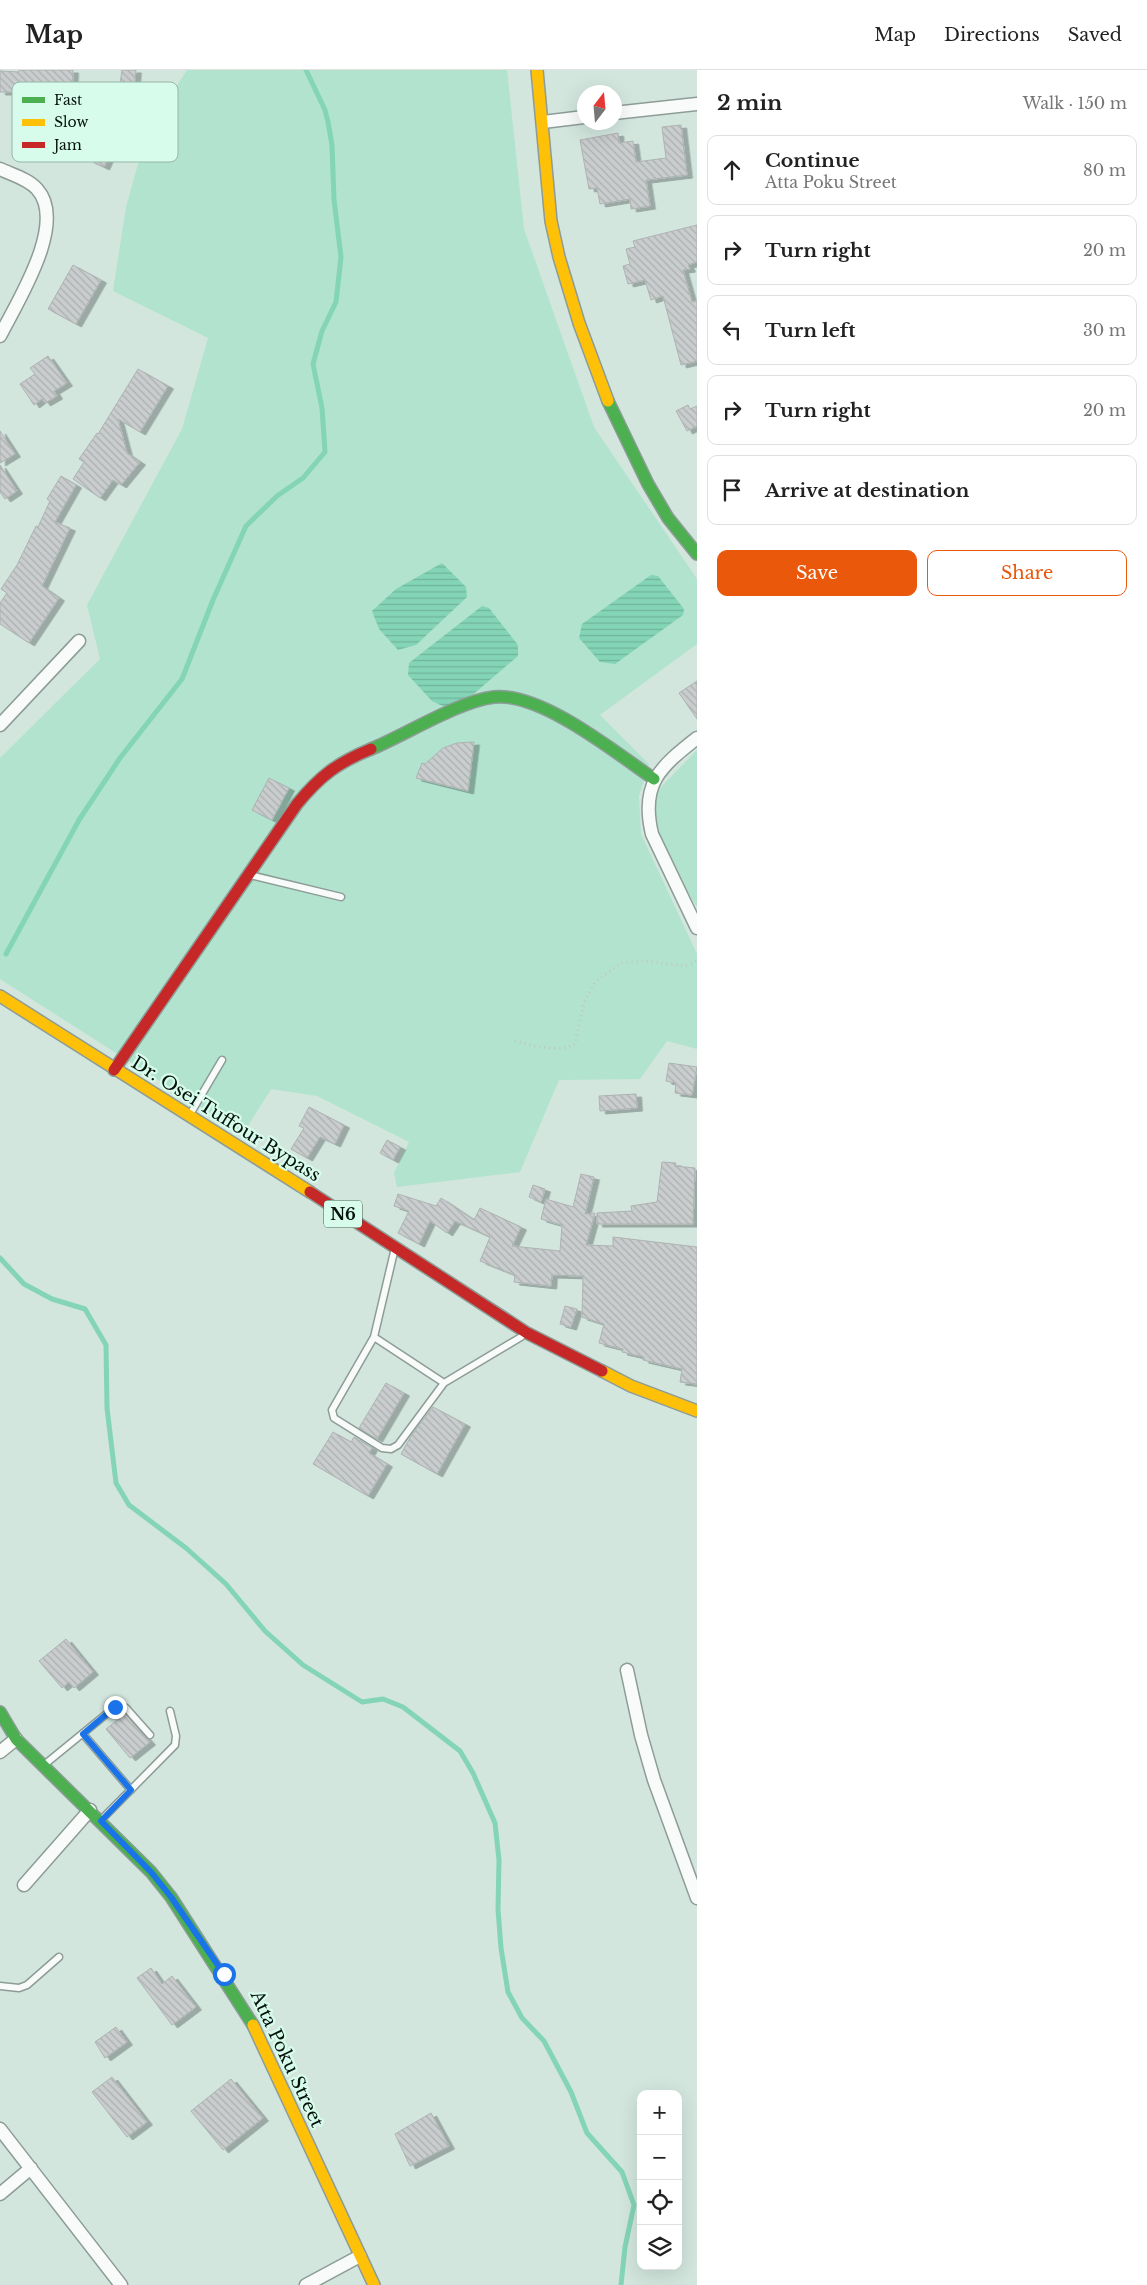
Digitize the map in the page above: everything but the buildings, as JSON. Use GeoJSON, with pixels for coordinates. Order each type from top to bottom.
{"type":"FeatureCollection","features":[{"type":"Feature","properties":{"kind":"main road"},"geometry":{"type":"LineString","coordinates":[[537,70],[551,221],[559,257],[579,322],[606,394],[648,484],[668,518],[697,554]]}},
{"type":"Feature","properties":{"kind":"main road"},"geometry":{"type":"LineString","coordinates":[[114,1070],[310,787],[330,769],[460,709],[494,697],[508,697],[544,709],[574,726],[654,779]]}},
{"type":"Feature","properties":{"kind":"main road","name":"Dr. Osei Tuffour Bypass"},"geometry":{"type":"LineString","coordinates":[[0,996],[114,1070],[190,1115],[526,1333],[631,1386],[697,1412]]}},
{"type":"Feature","properties":{"kind":"main road","name":"Atta Poku Street"},"geometry":{"type":"LineString","coordinates":[[0,1712],[16,1739],[151,1872],[171,1897],[242,2003],[374,2285]]}},
{"type":"Feature","properties":{"kind":"street"},"geometry":{"type":"LineString","coordinates":[[622,112],[697,104]]}},
{"type":"Feature","properties":{"kind":"street"},"geometry":{"type":"LineString","coordinates":[[543,122],[577,118]]}},
{"type":"Feature","properties":{"kind":"street"},"geometry":{"type":"LineString","coordinates":[[0,169],[29,182],[38,190],[46,204],[47,219],[40,255],[0,336]]}},
{"type":"Feature","properties":{"kind":"street"},"geometry":{"type":"LineString","coordinates":[[0,725],[79,641]]}},
{"type":"Feature","properties":{"kind":"street"},"geometry":{"type":"LineString","coordinates":[[697,738],[669,760],[654,779],[648,798],[648,819],[652,834],[697,928]]}},
{"type":"Feature","properties":{"kind":"street"},"geometry":{"type":"LineString","coordinates":[[627,1670],[641,1735],[654,1780],[697,1898]]}},
{"type":"Feature","properties":{"kind":"street"},"geometry":{"type":"LineString","coordinates":[[0,1752],[16,1739]]}},
{"type":"Feature","properties":{"kind":"street"},"geometry":{"type":"LineString","coordinates":[[24,1885],[90,1810]]}},
{"type":"Feature","properties":{"kind":"street"},"geometry":{"type":"LineString","coordinates":[[0,2129],[120,2285]]}},
{"type":"Feature","properties":{"kind":"street"},"geometry":{"type":"LineString","coordinates":[[0,2194],[31,2168]]}},
{"type":"Feature","properties":{"kind":"street"},"geometry":{"type":"LineString","coordinates":[[306,2285],[360,2256]]}},
{"type":"Feature","properties":{"kind":"lane"},"geometry":{"type":"LineString","coordinates":[[249,874],[341,897]]}},
{"type":"Feature","properties":{"kind":"lane"},"geometry":{"type":"LineString","coordinates":[[190,1115],[222,1060]]}},
{"type":"Feature","properties":{"kind":"lane"},"geometry":{"type":"LineString","coordinates":[[395,1248],[374,1338],[332,1410],[334,1418],[382,1448],[391,1449],[398,1446],[444,1383],[526,1333]]}},
{"type":"Feature","properties":{"kind":"lane"},"geometry":{"type":"LineString","coordinates":[[374,1338],[444,1383]]}},
{"type":"Feature","properties":{"kind":"lane"},"geometry":{"type":"LineString","coordinates":[[44,1765],[115,1707],[122,1706],[135,1717],[150,1735]]}},
{"type":"Feature","properties":{"kind":"lane"},"geometry":{"type":"LineString","coordinates":[[101,1821],[175,1745],[176,1736],[170,1711]]}},
{"type":"Feature","properties":{"kind":"lane"},"geometry":{"type":"LineString","coordinates":[[83,1734],[131,1790]]}},
{"type":"Feature","properties":{"kind":"lane"},"geometry":{"type":"LineString","coordinates":[[0,1986],[19,1988],[27,1985],[59,1957]]}},
{"type":"Feature","properties":{"kind":"path"},"geometry":{"type":"LineString","coordinates":[[515,1041],[552,1048],[570,1047],[575,1044],[584,1003],[595,982],[621,963],[643,961],[685,966],[697,961]]}},
{"type":"Feature","properties":{"kind":"shaded area"},"geometry":{"type":"Polygon","coordinates":[[[187,70],[507,70],[524,229],[594,427],[697,579],[697,644],[600,715],[649,764],[639,796],[641,834],[697,954],[697,1049],[667,1041],[640,1079],[559,1080],[520,1172],[397,1187],[394,1173],[409,1142],[317,1096],[271,1089],[243,1134],[0,979],[0,758],[100,659],[87,605],[182,429],[208,338],[113,291],[126,207],[139,162],[178,162],[178,84],[187,70]]]}},
{"type":"Feature","properties":{"kind":"shaded area"},"geometry":{"type":"Polygon","coordinates":[[[442,563],[466,587],[467,597],[416,645],[398,650],[379,629],[372,611],[396,589],[442,563]]]}},
{"type":"Feature","properties":{"kind":"shaded area"},"geometry":{"type":"Polygon","coordinates":[[[651,575],[658,576],[684,609],[683,615],[615,664],[600,662],[579,638],[582,624],[651,575]]]}},
{"type":"Feature","properties":{"kind":"shaded area"},"geometry":{"type":"Polygon","coordinates":[[[482,606],[489,608],[518,645],[518,656],[463,703],[447,708],[432,701],[408,675],[409,663],[482,606]]]}},
{"type":"Feature","properties":{"kind":"shaded area"},"geometry":{"type":"Polygon","coordinates":[[[697,750],[697,907],[660,848],[652,810],[658,790],[697,750]]]}},
{"type":"Feature","properties":{"kind":"waterway"},"geometry":{"type":"LineString","coordinates":[[6,954],[79,820],[120,758],[182,679],[213,600],[246,526],[277,496],[303,478],[325,452],[322,408],[313,364],[322,331],[336,302],[341,257],[334,200],[332,145],[328,122],[325,110],[306,70]]}},
{"type":"Feature","properties":{"kind":"waterway"},"geometry":{"type":"LineString","coordinates":[[0,1258],[24,1284],[52,1299],[85,1309],[106,1345],[107,1408],[116,1483],[129,1505],[186,1548],[226,1584],[265,1631],[303,1665],[362,1702],[383,1699],[403,1707],[460,1751],[473,1773],[495,1823],[499,1860],[498,1909],[501,1948],[508,1992],[522,2018],[544,2041],[571,2092],[587,2133],[622,2172],[634,2205],[625,2247],[621,2285]]}},
{"type":"Feature","properties":{"kind":"traffic: fast"},"geometry":{"type":"LineString","coordinates":[[608,401],[648,484],[668,518],[697,554]]}},
{"type":"Feature","properties":{"kind":"traffic: fast"},"geometry":{"type":"LineString","coordinates":[[371,749],[465,705],[494,697],[513,698],[533,704],[577,726],[654,779]]}},
{"type":"Feature","properties":{"kind":"traffic: fast"},"geometry":{"type":"LineString","coordinates":[[0,1712],[16,1739],[151,1872],[171,1897],[253,2025]]}},
{"type":"Feature","properties":{"kind":"traffic: slow"},"geometry":{"type":"LineString","coordinates":[[537,70],[551,221],[559,257],[579,323],[608,401]]}},
{"type":"Feature","properties":{"kind":"traffic: slow"},"geometry":{"type":"LineString","coordinates":[[0,996],[310,1192]]}},
{"type":"Feature","properties":{"kind":"traffic: slow"},"geometry":{"type":"LineString","coordinates":[[602,1371],[631,1386],[697,1411]]}},
{"type":"Feature","properties":{"kind":"traffic: slow"},"geometry":{"type":"LineString","coordinates":[[253,2025],[374,2285]]}},
{"type":"Feature","properties":{"kind":"traffic: jam"},"geometry":{"type":"LineString","coordinates":[[114,1070],[297,804],[330,771],[371,749]]}},
{"type":"Feature","properties":{"kind":"traffic: jam"},"geometry":{"type":"LineString","coordinates":[[310,1192],[527,1333],[602,1371]]}},
{"type":"Feature","properties":{"kind":"route"},"geometry":{"type":"LineString","coordinates":[[115,1707],[83,1734],[131,1790],[101,1821],[151,1872],[171,1897],[224,1974]]}}]}
